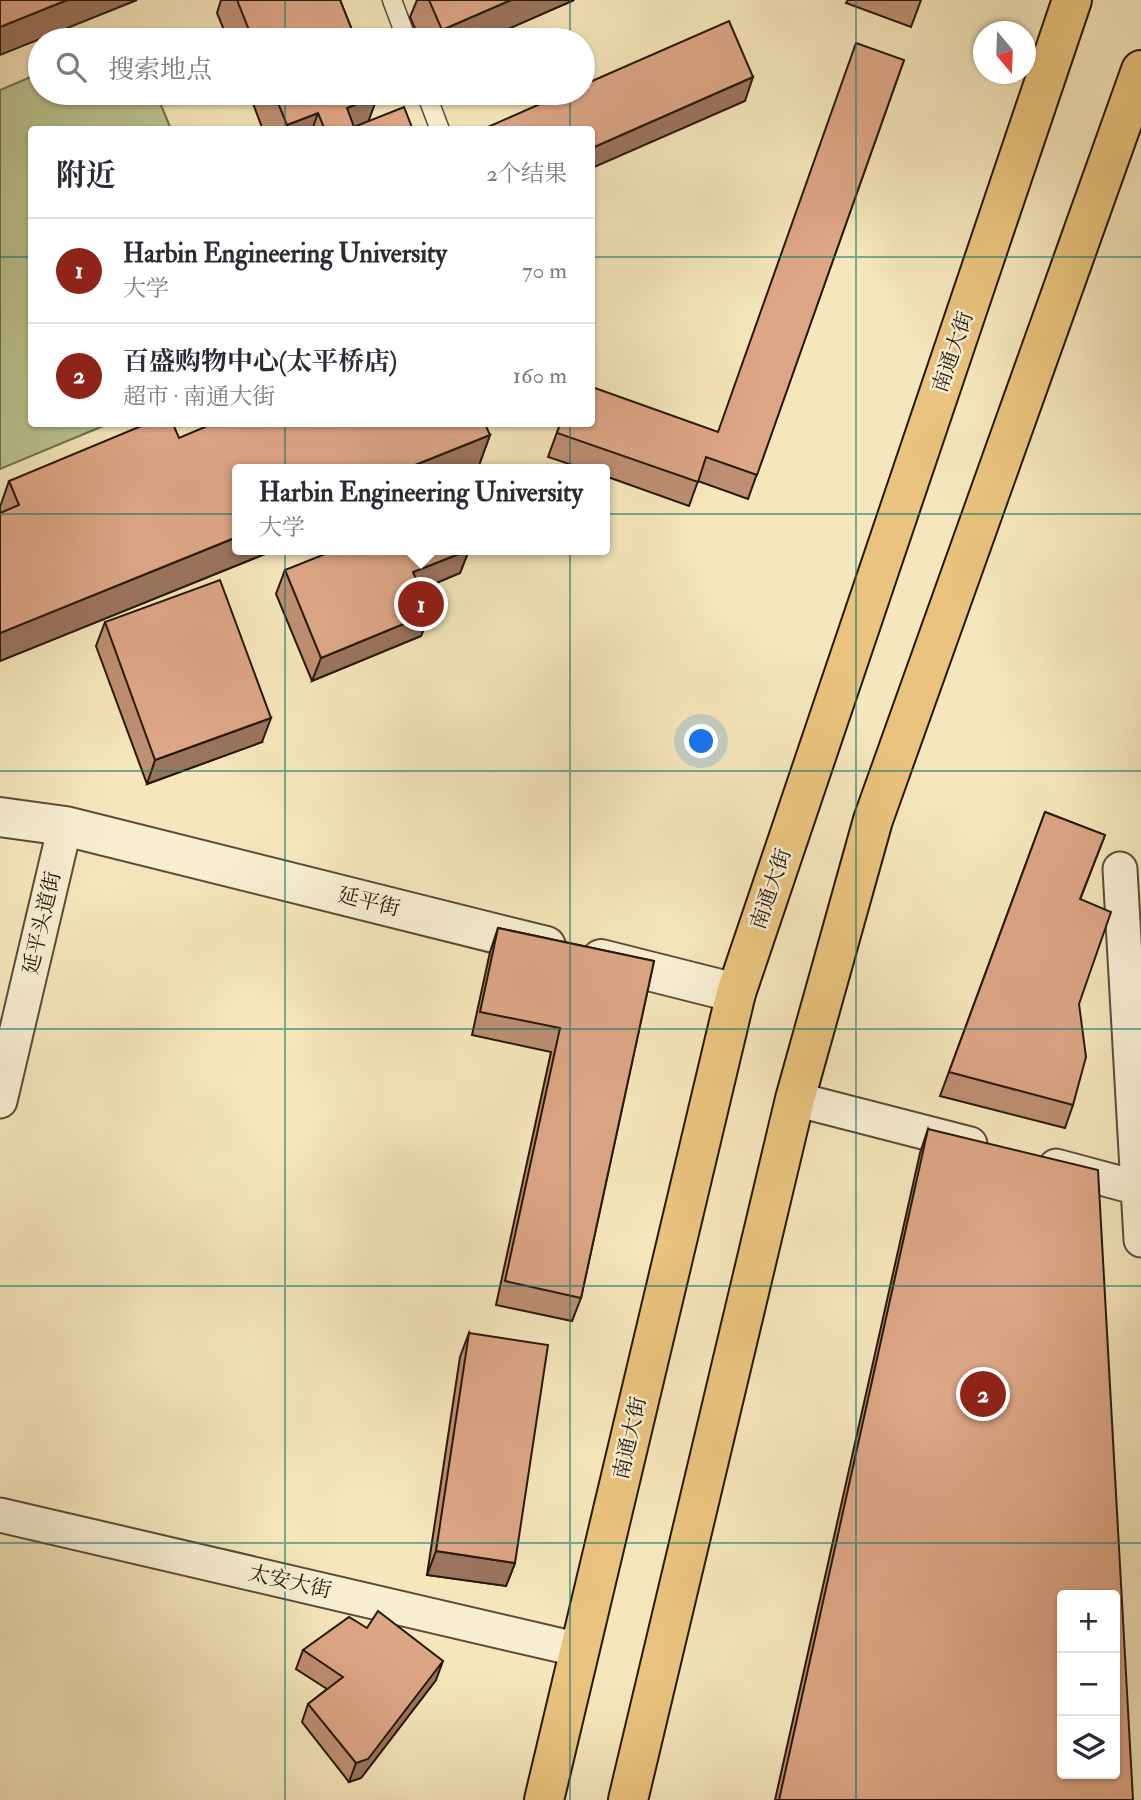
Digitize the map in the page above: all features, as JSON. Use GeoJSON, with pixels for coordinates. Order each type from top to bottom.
{"type":"FeatureCollection","features":[{"type":"Feature","properties":{"kind":"highway","name":"南通大街"},"geometry":{"type":"LineString","coordinates":[[544,1800],[736,993],[1072,0]]}},
{"type":"Feature","properties":{"kind":"highway"},"geometry":{"type":"LineString","coordinates":[[628,1800],[795,1099],[873,820],[1141,70]]}},
{"type":"Feature","properties":{"kind":"street","name":"延平街"},"geometry":{"type":"LineString","coordinates":[[0,817],[65,826],[736,993]]}},
{"type":"Feature","properties":{"kind":"street","name":"延平头道街"},"geometry":{"type":"LineString","coordinates":[[0,1101],[65,826]]}},
{"type":"Feature","properties":{"kind":"street"},"geometry":{"type":"LineString","coordinates":[[1120,869],[1141,1240]]}},
{"type":"Feature","properties":{"kind":"street"},"geometry":{"type":"LineString","coordinates":[[795,1099],[993,1150]]}},
{"type":"Feature","properties":{"kind":"street"},"geometry":{"type":"LineString","coordinates":[[1032,1160],[1138,1188]]}},
{"type":"Feature","properties":{"kind":"street","name":"太安大街"},"geometry":{"type":"LineString","coordinates":[[0,1515],[580,1650]]}},
{"type":"Feature","properties":{"kind":"lane"},"geometry":{"type":"LineString","coordinates":[[392,0],[402,28]]}},
{"type":"Feature","properties":{"kind":"lane"},"geometry":{"type":"LineString","coordinates":[[431,105],[438,126]]}},
{"type":"Feature","properties":{"kind":"green space"},"geometry":{"type":"Polygon","coordinates":[[[28,78],[28,105],[161,105],[170,126],[28,126],[28,427],[101,427],[0,469],[0,90],[28,78]]]}},
{"type":"Feature","properties":{"kind":"building"},"geometry":{"type":"Polygon","coordinates":[[[0,0],[67,0],[0,27],[0,0]]]}},
{"type":"Feature","properties":{"kind":"building"},"geometry":{"type":"Polygon","coordinates":[[[237,0],[340,0],[351,28],[248,28],[237,0]]]}},
{"type":"Feature","properties":{"kind":"building"},"geometry":{"type":"Polygon","coordinates":[[[429,0],[511,0],[447,28],[441,28],[429,0]]]}},
{"type":"Feature","properties":{"kind":"building"},"geometry":{"type":"Polygon","coordinates":[[[729,21],[753,77],[595,147],[595,126],[490,126],[538,105],[595,105],[595,80],[729,21]]]}},
{"type":"Feature","properties":{"kind":"building"},"geometry":{"type":"Polygon","coordinates":[[[856,43],[904,60],[757,475],[706,457],[698,482],[557,433],[559,427],[595,427],[595,388],[718,432],[856,43]]]}},
{"type":"Feature","properties":{"kind":"building"},"geometry":{"type":"Polygon","coordinates":[[[279,105],[354,105],[347,108],[354,126],[323,126],[318,113],[287,125],[279,105]]]}},
{"type":"Feature","properties":{"kind":"building"},"geometry":{"type":"Polygon","coordinates":[[[404,107],[411,126],[356,126],[404,107]]]}},
{"type":"Feature","properties":{"kind":"building"},"geometry":{"type":"Polygon","coordinates":[[[139,427],[174,427],[179,438],[205,427],[486,427],[490,435],[418,464],[232,464],[232,539],[0,633],[0,513],[19,505],[9,481],[139,427]]]}},
{"type":"Feature","properties":{"kind":"building"},"geometry":{"type":"Polygon","coordinates":[[[322,555],[456,555],[413,572],[430,613],[321,658],[285,570],[322,555]]]}},
{"type":"Feature","properties":{"kind":"building"},"geometry":{"type":"Polygon","coordinates":[[[220,580],[271,718],[155,760],[105,622],[220,580]]]}},
{"type":"Feature","properties":{"kind":"building"},"geometry":{"type":"Polygon","coordinates":[[[1045,812],[1105,835],[1080,899],[1111,912],[1079,1004],[1086,1057],[1073,1105],[949,1072],[1045,812]]]}},
{"type":"Feature","properties":{"kind":"building"},"geometry":{"type":"Polygon","coordinates":[[[498,928],[654,961],[581,1298],[505,1281],[560,1028],[480,1012],[498,928]]]}},
{"type":"Feature","properties":{"kind":"building"},"geometry":{"type":"Polygon","coordinates":[[[928,1129],[1098,1170],[1133,1800],[779,1800],[928,1129]]]}},
{"type":"Feature","properties":{"kind":"building"},"geometry":{"type":"Polygon","coordinates":[[[469,1333],[548,1345],[515,1563],[436,1551],[469,1333]]]}},
{"type":"Feature","properties":{"kind":"building"},"geometry":{"type":"Polygon","coordinates":[[[378,1611],[443,1661],[368,1759],[356,1763],[308,1704],[343,1677],[303,1650],[349,1617],[367,1628],[378,1611]]]}},
{"type":"Feature","properties":{"kind":"place","name":"Harbin Engineering University"},"geometry":{"type":"Point","coordinates":[421,604]}},
{"type":"Feature","properties":{"kind":"place","name":"百盛购物中心(太平桥店)"},"geometry":{"type":"Point","coordinates":[983,1394]}}]}
